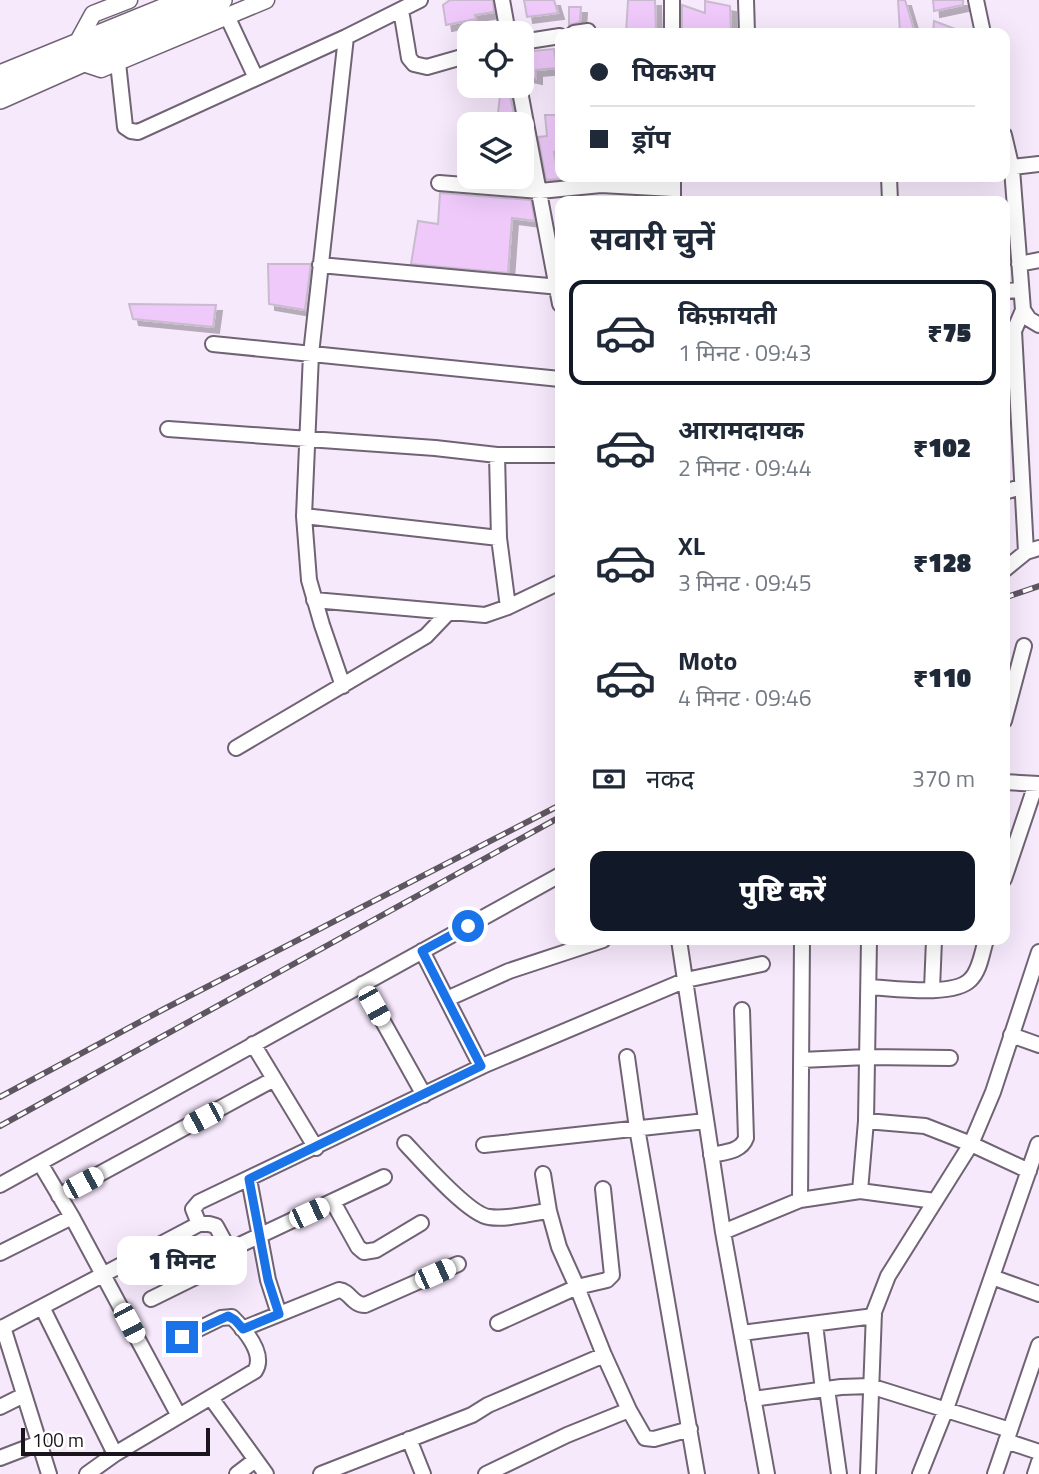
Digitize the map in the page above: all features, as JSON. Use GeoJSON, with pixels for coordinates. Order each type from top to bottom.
{"type":"FeatureCollection","features":[{"type":"Feature","properties":{"kind":"main road"},"geometry":{"type":"LineString","coordinates":[[106,50],[187,0]]}},
{"type":"Feature","properties":{"kind":"main road"},"geometry":{"type":"LineString","coordinates":[[0,76],[78,54],[106,50],[224,8]]}},
{"type":"Feature","properties":{"kind":"main road"},"geometry":{"type":"LineString","coordinates":[[0,98],[78,54]]}},
{"type":"Feature","properties":{"kind":"street"},"geometry":{"type":"LineString","coordinates":[[78,54],[93,15],[129,0]]}},
{"type":"Feature","properties":{"kind":"street"},"geometry":{"type":"LineString","coordinates":[[256,78],[224,8],[266,0]]}},
{"type":"Feature","properties":{"kind":"street"},"geometry":{"type":"LineString","coordinates":[[106,50],[125,127],[138,132],[346,37],[420,0]]}},
{"type":"Feature","properties":{"kind":"street"},"geometry":{"type":"LineString","coordinates":[[502,0],[506,21]]}},
{"type":"Feature","properties":{"kind":"street"},"geometry":{"type":"LineString","coordinates":[[672,0],[672,28]]}},
{"type":"Feature","properties":{"kind":"street"},"geometry":{"type":"LineString","coordinates":[[746,0],[747,28]]}},
{"type":"Feature","properties":{"kind":"street"},"geometry":{"type":"LineString","coordinates":[[976,0],[982,28]]}},
{"type":"Feature","properties":{"kind":"street"},"geometry":{"type":"LineString","coordinates":[[401,10],[409,58],[414,64],[426,67],[457,58]]}},
{"type":"Feature","properties":{"kind":"street"},"geometry":{"type":"LineString","coordinates":[[343,686],[314,600],[307,566],[304,516],[311,355],[346,37]]}},
{"type":"Feature","properties":{"kind":"street"},"geometry":{"type":"LineString","coordinates":[[534,40],[555,37]]}},
{"type":"Feature","properties":{"kind":"street"},"geometry":{"type":"LineString","coordinates":[[521,98],[555,271]]}},
{"type":"Feature","properties":{"kind":"street"},"geometry":{"type":"LineString","coordinates":[[1010,169],[1039,164]]}},
{"type":"Feature","properties":{"kind":"street"},"geometry":{"type":"LineString","coordinates":[[1010,182],[1023,310],[1028,319],[1039,325]]}},
{"type":"Feature","properties":{"kind":"street"},"geometry":{"type":"LineString","coordinates":[[439,183],[540,191],[601,185],[673,189]]}},
{"type":"Feature","properties":{"kind":"street"},"geometry":{"type":"LineString","coordinates":[[1019,264],[1039,260]]}},
{"type":"Feature","properties":{"kind":"street"},"geometry":{"type":"LineString","coordinates":[[320,265],[555,287]]}},
{"type":"Feature","properties":{"kind":"street"},"geometry":{"type":"LineString","coordinates":[[1010,291],[1021,290]]}},
{"type":"Feature","properties":{"kind":"street"},"geometry":{"type":"LineString","coordinates":[[1010,566],[1032,550],[1021,487],[1014,331],[1023,310]]}},
{"type":"Feature","properties":{"kind":"street"},"geometry":{"type":"LineString","coordinates":[[213,344],[555,379]]}},
{"type":"Feature","properties":{"kind":"street"},"geometry":{"type":"LineString","coordinates":[[168,429],[497,455],[555,455]]}},
{"type":"Feature","properties":{"kind":"street"},"geometry":{"type":"LineString","coordinates":[[497,455],[499,538],[508,607]]}},
{"type":"Feature","properties":{"kind":"street"},"geometry":{"type":"LineString","coordinates":[[1010,490],[1021,487]]}},
{"type":"Feature","properties":{"kind":"street"},"geometry":{"type":"LineString","coordinates":[[304,516],[499,538]]}},
{"type":"Feature","properties":{"kind":"street"},"geometry":{"type":"LineString","coordinates":[[314,600],[447,614],[485,615],[555,584]]}},
{"type":"Feature","properties":{"kind":"street"},"geometry":{"type":"LineString","coordinates":[[236,748],[426,636],[447,614]]}},
{"type":"Feature","properties":{"kind":"street"},"geometry":{"type":"LineString","coordinates":[[1010,698],[1024,646]]}},
{"type":"Feature","properties":{"kind":"street"},"geometry":{"type":"LineString","coordinates":[[1010,782],[1037,784],[1010,862]]}},
{"type":"Feature","properties":{"kind":"street"},"geometry":{"type":"LineString","coordinates":[[0,1185],[555,878]]}},
{"type":"Feature","properties":{"kind":"street"},"geometry":{"type":"LineString","coordinates":[[447,999],[509,971],[588,945]]}},
{"type":"Feature","properties":{"kind":"street"},"geometry":{"type":"LineString","coordinates":[[680,945],[723,1232],[766,1474]]}},
{"type":"Feature","properties":{"kind":"street"},"geometry":{"type":"LineString","coordinates":[[800,1200],[802,945]]}},
{"type":"Feature","properties":{"kind":"street"},"geometry":{"type":"LineString","coordinates":[[860,1192],[866,1121],[869,945]]}},
{"type":"Feature","properties":{"kind":"street"},"geometry":{"type":"LineString","coordinates":[[932,989],[934,945]]}},
{"type":"Feature","properties":{"kind":"street"},"geometry":{"type":"LineString","coordinates":[[869,987],[956,988],[971,979],[977,971],[985,945]]}},
{"type":"Feature","properties":{"kind":"street"},"geometry":{"type":"LineString","coordinates":[[422,951],[481,1066]]}},
{"type":"Feature","properties":{"kind":"street"},"geometry":{"type":"LineString","coordinates":[[868,1474],[870,1387],[877,1301],[888,1276],[971,1144],[993,1092],[1039,952]]}},
{"type":"Feature","properties":{"kind":"street"},"geometry":{"type":"LineString","coordinates":[[199,1224],[193,1212],[199,1202],[316,1148],[481,1066],[687,980],[762,964]]}},
{"type":"Feature","properties":{"kind":"street"},"geometry":{"type":"LineString","coordinates":[[362,984],[424,1095]]}},
{"type":"Feature","properties":{"kind":"street"},"geometry":{"type":"LineString","coordinates":[[711,1155],[738,1149],[746,1139],[742,1010]]}},
{"type":"Feature","properties":{"kind":"street"},"geometry":{"type":"LineString","coordinates":[[1011,1035],[1039,1045]]}},
{"type":"Feature","properties":{"kind":"street"},"geometry":{"type":"LineString","coordinates":[[253,1044],[316,1148]]}},
{"type":"Feature","properties":{"kind":"street"},"geometry":{"type":"LineString","coordinates":[[627,1056],[637,1128],[698,1474]]}},
{"type":"Feature","properties":{"kind":"street"},"geometry":{"type":"LineString","coordinates":[[801,1060],[867,1057],[950,1058]]}},
{"type":"Feature","properties":{"kind":"street"},"geometry":{"type":"LineString","coordinates":[[59,1196],[274,1079]]}},
{"type":"Feature","properties":{"kind":"street"},"geometry":{"type":"LineString","coordinates":[[484,1145],[706,1121]]}},
{"type":"Feature","properties":{"kind":"street"},"geometry":{"type":"LineString","coordinates":[[866,1121],[925,1126],[1029,1171]]}},
{"type":"Feature","properties":{"kind":"street"},"geometry":{"type":"LineString","coordinates":[[405,1143],[442,1181],[481,1215],[497,1217],[549,1211]]}},
{"type":"Feature","properties":{"kind":"street"},"geometry":{"type":"LineString","coordinates":[[920,1474],[946,1409],[1038,1144]]}},
{"type":"Feature","properties":{"kind":"street"},"geometry":{"type":"LineString","coordinates":[[40,1163],[179,1416]]}},
{"type":"Feature","properties":{"kind":"street"},"geometry":{"type":"LineString","coordinates":[[544,1174],[549,1211],[559,1247],[604,1355],[645,1438],[654,1439],[690,1429]]}},
{"type":"Feature","properties":{"kind":"street"},"geometry":{"type":"LineString","coordinates":[[229,1250],[384,1177]]}},
{"type":"Feature","properties":{"kind":"street"},"geometry":{"type":"LineString","coordinates":[[249,1179],[268,1280],[279,1314]]}},
{"type":"Feature","properties":{"kind":"street"},"geometry":{"type":"LineString","coordinates":[[498,1323],[577,1287],[607,1280],[612,1275],[603,1189]]}},
{"type":"Feature","properties":{"kind":"street"},"geometry":{"type":"LineString","coordinates":[[723,1232],[800,1200],[860,1192],[934,1201]]}},
{"type":"Feature","properties":{"kind":"street"},"geometry":{"type":"LineString","coordinates":[[333,1202],[358,1247],[364,1252],[376,1250],[421,1223]]}},
{"type":"Feature","properties":{"kind":"street"},"geometry":{"type":"LineString","coordinates":[[0,1253],[72,1217]]}},
{"type":"Feature","properties":{"kind":"street"},"geometry":{"type":"LineString","coordinates":[[49,1474],[2,1328],[199,1224],[216,1226],[229,1250],[228,1258],[220,1265],[152,1299]]}},
{"type":"Feature","properties":{"kind":"street"},"geometry":{"type":"LineString","coordinates":[[243,1329],[339,1290],[344,1291],[355,1303],[365,1305],[458,1264]]}},
{"type":"Feature","properties":{"kind":"street"},"geometry":{"type":"LineString","coordinates":[[992,1277],[1039,1294]]}},
{"type":"Feature","properties":{"kind":"street"},"geometry":{"type":"LineString","coordinates":[[42,1307],[115,1454]]}},
{"type":"Feature","properties":{"kind":"street"},"geometry":{"type":"LineString","coordinates":[[87,1474],[115,1454],[255,1371],[259,1365],[258,1354],[243,1329],[228,1316],[182,1337]]}},
{"type":"Feature","properties":{"kind":"street"},"geometry":{"type":"LineString","coordinates":[[742,1333],[874,1316]]}},
{"type":"Feature","properties":{"kind":"street"},"geometry":{"type":"LineString","coordinates":[[816,1324],[839,1474]]}},
{"type":"Feature","properties":{"kind":"street"},"geometry":{"type":"LineString","coordinates":[[995,1474],[1039,1345]]}},
{"type":"Feature","properties":{"kind":"street"},"geometry":{"type":"LineString","coordinates":[[321,1474],[472,1415],[488,1405],[604,1355]]}},
{"type":"Feature","properties":{"kind":"street"},"geometry":{"type":"LineString","coordinates":[[753,1399],[825,1389],[870,1387],[946,1409],[1008,1435],[1039,1452]]}},
{"type":"Feature","properties":{"kind":"street"},"geometry":{"type":"LineString","coordinates":[[0,1407],[24,1395]]}},
{"type":"Feature","properties":{"kind":"street"},"geometry":{"type":"LineString","coordinates":[[211,1398],[266,1474]]}},
{"type":"Feature","properties":{"kind":"street"},"geometry":{"type":"LineString","coordinates":[[486,1474],[629,1409]]}},
{"type":"Feature","properties":{"kind":"street"},"geometry":{"type":"LineString","coordinates":[[410,1439],[423,1474]]}},
{"type":"Feature","properties":{"kind":"street"},"geometry":{"type":"LineString","coordinates":[[0,1458],[39,1443]]}},
{"type":"Feature","properties":{"kind":"street"},"geometry":{"type":"LineString","coordinates":[[237,1474],[254,1461]]}},
{"type":"Feature","properties":{"kind":"street"},"geometry":{"type":"LineString","coordinates":[[1035,1474],[1039,1462]]}},
{"type":"Feature","properties":{"kind":"building"},"geometry":{"type":"Polygon","coordinates":[[[450,0],[493,0],[494,12],[446,25],[443,5],[450,0]]]}},
{"type":"Feature","properties":{"kind":"building"},"geometry":{"type":"Polygon","coordinates":[[[524,0],[554,0],[558,13],[527,17],[524,0]]]}},
{"type":"Feature","properties":{"kind":"building"},"geometry":{"type":"Polygon","coordinates":[[[628,0],[655,0],[656,28],[626,28],[628,0]]]}},
{"type":"Feature","properties":{"kind":"building"},"geometry":{"type":"Polygon","coordinates":[[[898,0],[905,0],[913,28],[900,28],[898,0]]]}},
{"type":"Feature","properties":{"kind":"building"},"geometry":{"type":"Polygon","coordinates":[[[933,0],[963,0],[963,5],[934,11],[933,0]]]}},
{"type":"Feature","properties":{"kind":"building"},"geometry":{"type":"Polygon","coordinates":[[[705,1],[730,6],[731,28],[682,28],[682,5],[705,13],[705,1]]]}},
{"type":"Feature","properties":{"kind":"building"},"geometry":{"type":"Polygon","coordinates":[[[569,7],[581,7],[580,22],[569,25],[569,7]]]}},
{"type":"Feature","properties":{"kind":"building"},"geometry":{"type":"Polygon","coordinates":[[[934,21],[952,28],[933,28],[934,21]]]}},
{"type":"Feature","properties":{"kind":"building"},"geometry":{"type":"Polygon","coordinates":[[[554,49],[555,68],[536,70],[536,78],[534,51],[554,49]]]}},
{"type":"Feature","properties":{"kind":"building"},"geometry":{"type":"Polygon","coordinates":[[[500,98],[511,98],[514,112],[498,112],[500,98]]]}},
{"type":"Feature","properties":{"kind":"building"},"geometry":{"type":"Polygon","coordinates":[[[545,115],[555,115],[555,179],[546,180],[538,137],[547,136],[545,115]]]}},
{"type":"Feature","properties":{"kind":"building"},"geometry":{"type":"Polygon","coordinates":[[[440,193],[531,200],[535,221],[512,218],[508,273],[411,264],[418,221],[438,224],[440,193]]]}},
{"type":"Feature","properties":{"kind":"building"},"geometry":{"type":"Polygon","coordinates":[[[268,264],[311,264],[305,310],[269,304],[268,264]]]}},
{"type":"Feature","properties":{"kind":"building"},"geometry":{"type":"Polygon","coordinates":[[[129,304],[216,305],[213,327],[133,319],[129,304]]]}},
{"type":"Feature","properties":{"kind":"railway"},"geometry":{"type":"LineString","coordinates":[[1010,596],[1039,586]]}},
{"type":"Feature","properties":{"kind":"railway"},"geometry":{"type":"LineString","coordinates":[[0,1097],[164,1009],[555,808]]}},
{"type":"Feature","properties":{"kind":"railway"},"geometry":{"type":"LineString","coordinates":[[0,1126],[555,820]]}},
{"type":"Feature","properties":{"kind":"route"},"geometry":{"type":"LineString","coordinates":[[182,1337],[228,1316],[243,1329],[279,1314],[268,1280],[249,1179],[481,1066],[422,951],[468,926]]}}]}
